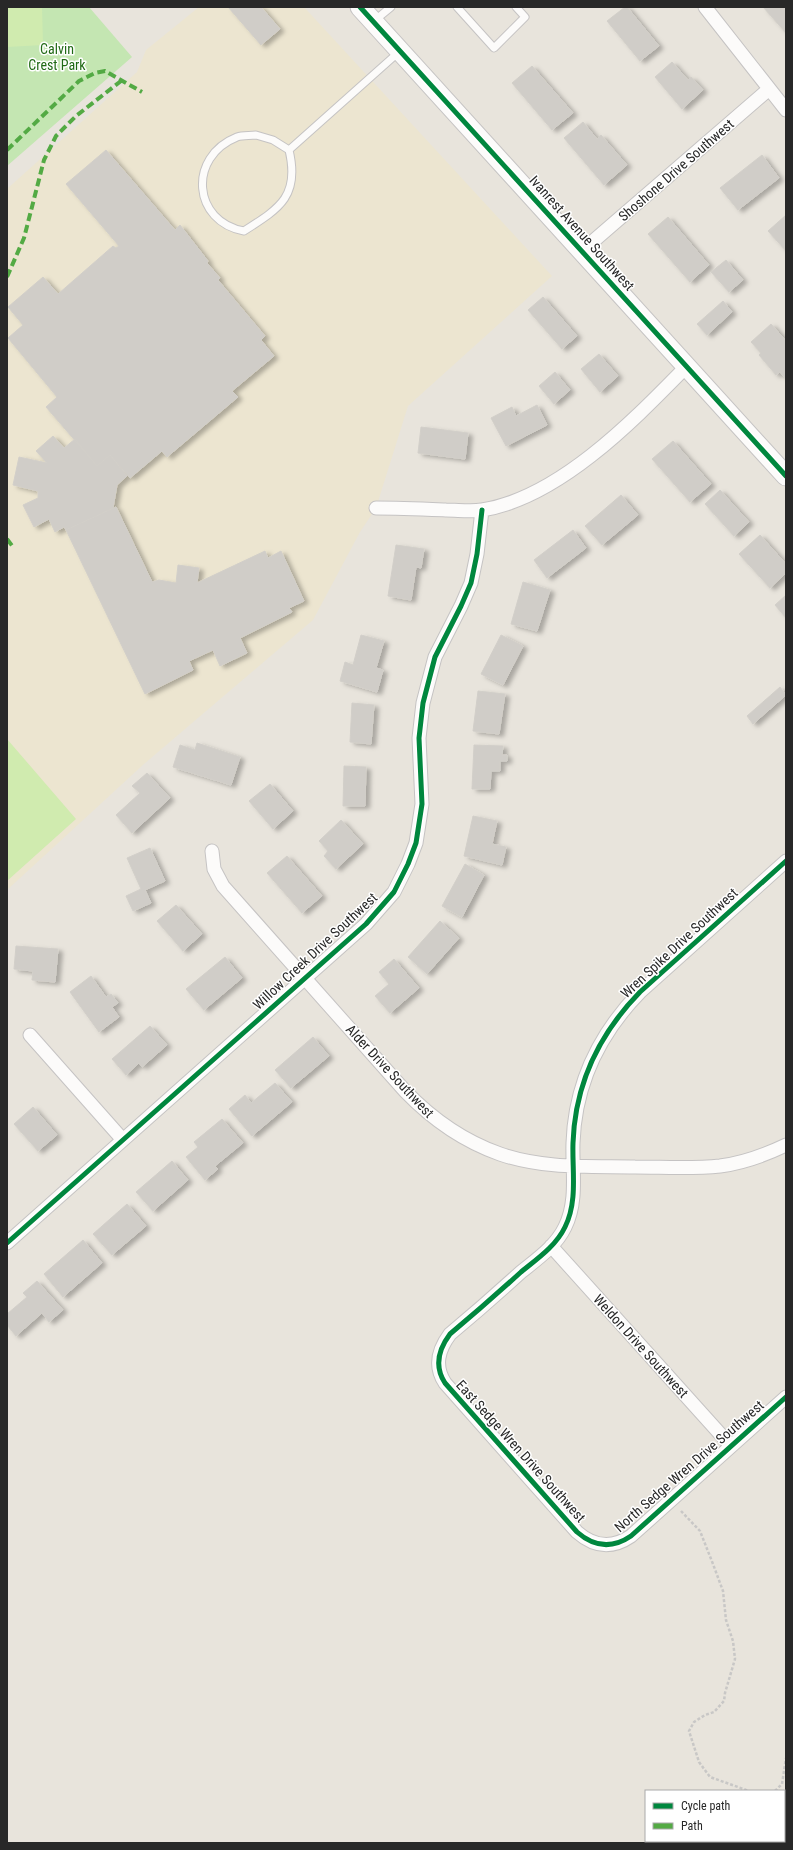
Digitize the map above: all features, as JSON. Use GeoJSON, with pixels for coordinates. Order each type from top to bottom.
{"type":"FeatureCollection","features":[{"type":"Feature","properties":{"kind":"street","name":"Ivanrest Avenue Southwest"},"geometry":{"type":"LineString","coordinates":[[360,7],[583,250],[686,367],[786,476]]}},
{"type":"Feature","properties":{"kind":"street"},"geometry":{"type":"LineString","coordinates":[[705,7],[786,110]]}},
{"type":"Feature","properties":{"kind":"street","name":"Shoshone Drive Southwest"},"geometry":{"type":"LineString","coordinates":[[583,250],[769,89]]}},
{"type":"Feature","properties":{"kind":"street"},"geometry":{"type":"LineString","coordinates":[[376,508],[482,510],[506,504],[539,490],[580,464],[643,411],[686,367]]}},
{"type":"Feature","properties":{"kind":"street","name":"Willow Creek Drive Southwest"},"geometry":{"type":"LineString","coordinates":[[7,1243],[305,979],[384,905],[400,882],[413,852],[421,820],[422,804],[419,738],[423,703],[435,657],[471,583],[477,554],[482,510]]}},
{"type":"Feature","properties":{"kind":"street","name":"Alder Drive Southwest"},"geometry":{"type":"LineString","coordinates":[[212,851],[214,869],[223,886],[405,1091],[434,1119],[448,1129],[500,1154],[531,1162],[573,1166],[720,1166],[757,1157],[786,1145]]}},
{"type":"Feature","properties":{"kind":"street","name":"Wren Spike Drive Southwest"},"geometry":{"type":"LineString","coordinates":[[439,1357],[441,1349],[450,1334],[551,1246],[565,1227],[571,1211],[574,1130],[582,1087],[598,1047],[612,1024],[627,1005],[655,978],[786,861]]}},
{"type":"Feature","properties":{"kind":"street"},"geometry":{"type":"LineString","coordinates":[[30,1034],[123,1140]]}},
{"type":"Feature","properties":{"kind":"street","name":"Weldon Drive Southwest"},"geometry":{"type":"LineString","coordinates":[[551,1246],[731,1446]]}},
{"type":"Feature","properties":{"kind":"street","name":"East Sedge Wren Drive Southwest"},"geometry":{"type":"LineString","coordinates":[[439,1357],[439,1373],[445,1384],[577,1532],[593,1543],[605,1545]]}},
{"type":"Feature","properties":{"kind":"street","name":"North Sedge Wren Drive Southwest"},"geometry":{"type":"LineString","coordinates":[[605,1545],[626,1540],[786,1397]]}},
{"type":"Feature","properties":{"kind":"lane"},"geometry":{"type":"LineString","coordinates":[[373,22],[391,7]]}},
{"type":"Feature","properties":{"kind":"lane"},"geometry":{"type":"LineString","coordinates":[[457,7],[494,48],[525,17],[516,7]]}},
{"type":"Feature","properties":{"kind":"lane"},"geometry":{"type":"LineString","coordinates":[[289,150],[400,51]]}},
{"type":"Feature","properties":{"kind":"lane"},"geometry":{"type":"LineString","coordinates":[[256,135],[273,140],[289,150],[293,167],[292,185],[283,203],[266,217],[244,231],[232,228],[217,218],[203,193],[201,179],[207,160],[218,148],[238,137],[256,135]]}},
{"type":"Feature","properties":{"kind":"path"},"geometry":{"type":"LineString","coordinates":[[672,1500],[700,1531],[723,1592],[726,1620],[733,1641],[735,1659],[724,1701],[714,1712],[705,1715],[694,1722],[689,1731],[699,1762],[710,1777],[746,1790]]}},
{"type":"Feature","properties":{"kind":"path"},"geometry":{"type":"LineString","coordinates":[[776,1790],[782,1784],[786,1758]]}},
{"type":"Feature","properties":{"kind":"shaded area"},"geometry":{"type":"Polygon","coordinates":[[[199,7],[304,7],[552,276],[408,406],[376,508],[360,532],[313,620],[144,764],[7,890],[7,189],[137,72],[146,50],[199,7]]]}},
{"type":"Feature","properties":{"kind":"green space","name":"Calvin Crest Park"},"geometry":{"type":"Polygon","coordinates":[[[7,7],[89,7],[132,57],[7,166],[7,7]]]}},
{"type":"Feature","properties":{"kind":"green space"},"geometry":{"type":"Polygon","coordinates":[[[7,7],[42,7],[43,45],[7,47],[7,7]]]}},
{"type":"Feature","properties":{"kind":"green space"},"geometry":{"type":"Polygon","coordinates":[[[7,739],[76,819],[7,881],[7,739]]]}},
{"type":"Feature","properties":{"kind":"building"},"geometry":{"type":"Polygon","coordinates":[[[228,7],[261,7],[280,29],[261,45],[228,7]]]}},
{"type":"Feature","properties":{"kind":"building"},"geometry":{"type":"Polygon","coordinates":[[[627,7],[659,46],[640,61],[607,21],[627,7]]]}},
{"type":"Feature","properties":{"kind":"building"},"geometry":{"type":"Polygon","coordinates":[[[763,7],[786,7],[786,33],[763,7]]]}},
{"type":"Feature","properties":{"kind":"building"},"geometry":{"type":"Polygon","coordinates":[[[672,62],[688,80],[691,77],[703,90],[682,109],[655,77],[672,62]]]}},
{"type":"Feature","properties":{"kind":"building"},"geometry":{"type":"Polygon","coordinates":[[[532,66],[573,113],[552,130],[512,83],[532,66]]]}},
{"type":"Feature","properties":{"kind":"building"},"geometry":{"type":"Polygon","coordinates":[[[583,122],[597,139],[601,135],[627,165],[604,185],[564,138],[583,122]]]}},
{"type":"Feature","properties":{"kind":"building"},"geometry":{"type":"Polygon","coordinates":[[[106,150],[175,230],[180,225],[208,261],[207,263],[220,278],[218,280],[265,336],[261,340],[274,356],[232,391],[238,397],[167,457],[162,451],[130,478],[110,455],[97,466],[46,407],[57,397],[8,338],[23,325],[8,307],[43,277],[58,294],[113,246],[116,248],[119,246],[66,184],[106,150]]]}},
{"type":"Feature","properties":{"kind":"building"},"geometry":{"type":"Polygon","coordinates":[[[762,155],[779,178],[738,210],[720,188],[762,155]]]}},
{"type":"Feature","properties":{"kind":"building"},"geometry":{"type":"Polygon","coordinates":[[[786,215],[786,251],[768,231],[786,215]]]}},
{"type":"Feature","properties":{"kind":"building"},"geometry":{"type":"Polygon","coordinates":[[[668,217],[709,265],[690,282],[648,234],[668,217]]]}},
{"type":"Feature","properties":{"kind":"building"},"geometry":{"type":"Polygon","coordinates":[[[726,260],[743,280],[729,292],[711,272],[726,260]]]}},
{"type":"Feature","properties":{"kind":"building"},"geometry":{"type":"Polygon","coordinates":[[[543,297],[577,336],[562,349],[528,310],[543,297]]]}},
{"type":"Feature","properties":{"kind":"building"},"geometry":{"type":"Polygon","coordinates":[[[723,301],[732,312],[707,335],[697,324],[723,301]]]}},
{"type":"Feature","properties":{"kind":"building"},"geometry":{"type":"Polygon","coordinates":[[[771,324],[786,341],[786,379],[780,372],[776,375],[759,355],[761,353],[751,342],[771,324]]]}},
{"type":"Feature","properties":{"kind":"building"},"geometry":{"type":"Polygon","coordinates":[[[599,354],[618,376],[600,392],[581,369],[599,354]]]}},
{"type":"Feature","properties":{"kind":"building"},"geometry":{"type":"Polygon","coordinates":[[[555,372],[570,390],[554,404],[539,386],[555,372]]]}},
{"type":"Feature","properties":{"kind":"building"},"geometry":{"type":"Polygon","coordinates":[[[537,405],[547,425],[506,446],[491,418],[512,407],[516,416],[537,405]]]}},
{"type":"Feature","properties":{"kind":"building"},"geometry":{"type":"Polygon","coordinates":[[[421,427],[468,433],[465,459],[418,453],[421,427]]]}},
{"type":"Feature","properties":{"kind":"building"},"geometry":{"type":"Polygon","coordinates":[[[53,436],[64,448],[75,439],[97,466],[110,455],[127,476],[117,485],[113,508],[66,530],[64,527],[55,532],[49,519],[34,527],[23,505],[38,498],[38,491],[13,485],[19,457],[47,463],[36,451],[53,436]]]}},
{"type":"Feature","properties":{"kind":"building"},"geometry":{"type":"Polygon","coordinates":[[[673,441],[711,484],[690,502],[652,459],[673,441]]]}},
{"type":"Feature","properties":{"kind":"building"},"geometry":{"type":"Polygon","coordinates":[[[720,490],[749,522],[734,536],[705,504],[720,490]]]}},
{"type":"Feature","properties":{"kind":"building"},"geometry":{"type":"Polygon","coordinates":[[[621,495],[638,515],[602,545],[585,526],[621,495]]]}},
{"type":"Feature","properties":{"kind":"building"},"geometry":{"type":"Polygon","coordinates":[[[116,507],[152,582],[159,580],[176,583],[178,565],[199,568],[197,583],[265,551],[268,558],[281,551],[304,601],[289,608],[292,612],[240,638],[247,653],[220,666],[213,650],[189,661],[193,670],[145,694],[66,530],[116,507]]]}},
{"type":"Feature","properties":{"kind":"building"},"geometry":{"type":"Polygon","coordinates":[[[573,530],[586,548],[547,578],[534,560],[573,530]]]}},
{"type":"Feature","properties":{"kind":"building"},"geometry":{"type":"Polygon","coordinates":[[[760,535],[786,564],[786,573],[770,588],[739,554],[760,535]]]}},
{"type":"Feature","properties":{"kind":"building"},"geometry":{"type":"Polygon","coordinates":[[[396,545],[424,549],[421,568],[416,567],[411,600],[388,596],[396,545]]]}},
{"type":"Feature","properties":{"kind":"building"},"geometry":{"type":"Polygon","coordinates":[[[523,582],[550,590],[537,631],[511,624],[523,582]]]}},
{"type":"Feature","properties":{"kind":"building"},"geometry":{"type":"Polygon","coordinates":[[[786,595],[786,618],[775,605],[786,595]]]}},
{"type":"Feature","properties":{"kind":"building"},"geometry":{"type":"Polygon","coordinates":[[[361,635],[384,641],[376,668],[383,670],[377,692],[340,681],[345,662],[353,665],[361,635]]]}},
{"type":"Feature","properties":{"kind":"building"},"geometry":{"type":"Polygon","coordinates":[[[501,635],[523,646],[503,685],[481,674],[501,635]]]}},
{"type":"Feature","properties":{"kind":"building"},"geometry":{"type":"Polygon","coordinates":[[[780,687],[786,695],[753,724],[747,716],[780,687]]]}},
{"type":"Feature","properties":{"kind":"building"},"geometry":{"type":"Polygon","coordinates":[[[478,691],[505,694],[499,734],[473,731],[478,691]]]}},
{"type":"Feature","properties":{"kind":"building"},"geometry":{"type":"Polygon","coordinates":[[[352,703],[374,705],[371,744],[350,742],[352,703]]]}},
{"type":"Feature","properties":{"kind":"building"},"geometry":{"type":"Polygon","coordinates":[[[197,743],[240,757],[231,785],[173,767],[180,745],[195,750],[197,743]]]}},
{"type":"Feature","properties":{"kind":"building"},"geometry":{"type":"Polygon","coordinates":[[[474,745],[503,746],[502,755],[507,755],[507,761],[500,761],[500,771],[491,771],[490,789],[472,789],[474,745]]]}},
{"type":"Feature","properties":{"kind":"building"},"geometry":{"type":"Polygon","coordinates":[[[344,766],[366,767],[365,806],[343,806],[344,766]]]}},
{"type":"Feature","properties":{"kind":"building"},"geometry":{"type":"Polygon","coordinates":[[[147,773],[170,798],[132,833],[116,815],[140,793],[132,786],[147,773]]]}},
{"type":"Feature","properties":{"kind":"building"},"geometry":{"type":"Polygon","coordinates":[[[270,784],[293,811],[273,829],[249,801],[270,784]]]}},
{"type":"Feature","properties":{"kind":"building"},"geometry":{"type":"Polygon","coordinates":[[[473,816],[497,821],[492,844],[506,847],[502,865],[464,856],[473,816]]]}},
{"type":"Feature","properties":{"kind":"building"},"geometry":{"type":"Polygon","coordinates":[[[341,820],[363,844],[336,869],[324,856],[328,851],[319,841],[341,820]]]}},
{"type":"Feature","properties":{"kind":"building"},"geometry":{"type":"Polygon","coordinates":[[[150,848],[165,881],[145,890],[151,903],[133,911],[126,896],[141,889],[127,858],[150,848]]]}},
{"type":"Feature","properties":{"kind":"building"},"geometry":{"type":"Polygon","coordinates":[[[287,856],[322,896],[302,913],[267,873],[287,856]]]}},
{"type":"Feature","properties":{"kind":"building"},"geometry":{"type":"Polygon","coordinates":[[[465,864],[484,875],[462,917],[442,906],[465,864]]]}},
{"type":"Feature","properties":{"kind":"building"},"geometry":{"type":"Polygon","coordinates":[[[176,905],[202,934],[183,951],[157,921],[176,905]]]}},
{"type":"Feature","properties":{"kind":"building"},"geometry":{"type":"Polygon","coordinates":[[[440,921],[459,938],[427,974],[408,957],[440,921]]]}},
{"type":"Feature","properties":{"kind":"building"},"geometry":{"type":"Polygon","coordinates":[[[16,946],[58,949],[55,982],[32,980],[33,971],[14,969],[16,946]]]}},
{"type":"Feature","properties":{"kind":"building"},"geometry":{"type":"Polygon","coordinates":[[[225,957],[242,978],[204,1010],[186,989],[225,957]]]}},
{"type":"Feature","properties":{"kind":"building"},"geometry":{"type":"Polygon","coordinates":[[[394,959],[419,988],[390,1013],[375,996],[389,984],[379,972],[394,959]]]}},
{"type":"Feature","properties":{"kind":"building"},"geometry":{"type":"Polygon","coordinates":[[[91,976],[106,997],[111,994],[118,1003],[112,1007],[119,1017],[99,1032],[70,992],[91,976]]]}},
{"type":"Feature","properties":{"kind":"building"},"geometry":{"type":"Polygon","coordinates":[[[150,1026],[167,1045],[142,1067],[139,1063],[126,1075],[112,1059],[150,1026]]]}},
{"type":"Feature","properties":{"kind":"building"},"geometry":{"type":"Polygon","coordinates":[[[313,1037],[329,1056],[291,1088],[275,1070],[313,1037]]]}},
{"type":"Feature","properties":{"kind":"building"},"geometry":{"type":"Polygon","coordinates":[[[275,1083],[292,1102],[252,1136],[229,1109],[245,1095],[251,1103],[275,1083]]]}},
{"type":"Feature","properties":{"kind":"building"},"geometry":{"type":"Polygon","coordinates":[[[33,1107],[57,1135],[38,1151],[14,1124],[33,1107]]]}},
{"type":"Feature","properties":{"kind":"building"},"geometry":{"type":"Polygon","coordinates":[[[222,1119],[243,1143],[215,1166],[218,1169],[205,1180],[186,1157],[198,1147],[194,1142],[222,1119]]]}},
{"type":"Feature","properties":{"kind":"building"},"geometry":{"type":"Polygon","coordinates":[[[172,1161],[188,1180],[153,1211],[136,1192],[172,1161]]]}},
{"type":"Feature","properties":{"kind":"building"},"geometry":{"type":"Polygon","coordinates":[[[127,1204],[146,1226],[112,1255],[93,1234],[127,1204]]]}},
{"type":"Feature","properties":{"kind":"building"},"geometry":{"type":"Polygon","coordinates":[[[83,1240],[102,1263],[63,1297],[44,1274],[83,1240]]]}},
{"type":"Feature","properties":{"kind":"building"},"geometry":{"type":"Polygon","coordinates":[[[37,1281],[63,1310],[49,1322],[42,1313],[16,1336],[7,1325],[7,1314],[27,1297],[23,1293],[37,1281]]]}},
{"type":"Feature","properties":{"kind":"marked path"},"geometry":{"type":"LineString","coordinates":[[7,150],[79,81],[95,73],[105,71],[142,92]]}},
{"type":"Feature","properties":{"kind":"marked path"},"geometry":{"type":"LineString","coordinates":[[7,277],[24,238],[44,160],[56,136],[76,116],[121,81]]}},
{"type":"Feature","properties":{"kind":"marked path"},"geometry":{"type":"LineString","coordinates":[[7,539],[13,547]]}},
{"type":"Feature","properties":{"kind":"cycle path"},"geometry":{"type":"LineString","coordinates":[[360,7],[786,476]]}},
{"type":"Feature","properties":{"kind":"cycle path"},"geometry":{"type":"LineString","coordinates":[[7,1243],[366,924],[394,892],[408,864],[416,843],[422,804],[419,738],[423,703],[435,657],[471,583],[477,554],[482,510]]}},
{"type":"Feature","properties":{"kind":"cycle path"},"geometry":{"type":"LineString","coordinates":[[786,861],[640,992],[613,1025],[592,1061],[579,1100],[573,1143],[574,1185],[572,1207],[565,1227],[557,1240],[546,1252],[450,1334],[440,1352],[439,1358],[439,1370],[445,1383],[577,1532],[590,1541],[603,1544],[617,1543],[631,1536],[786,1397]]}}]}
